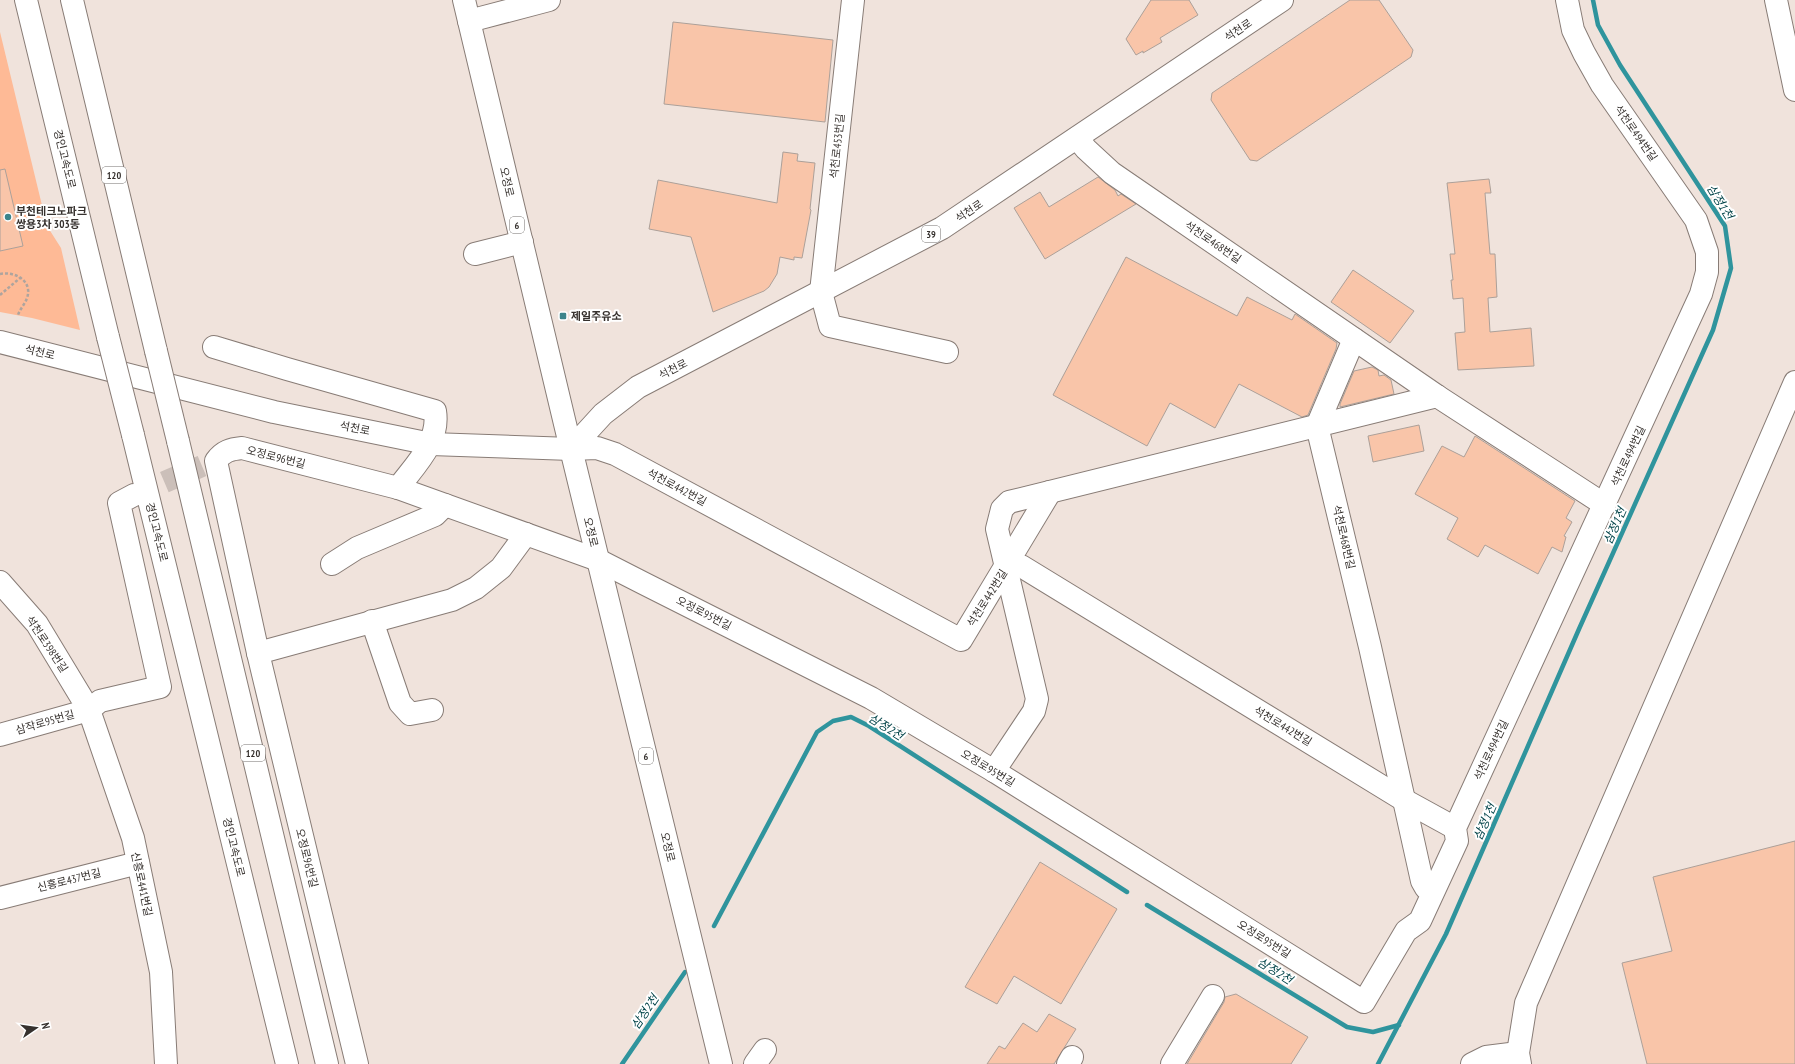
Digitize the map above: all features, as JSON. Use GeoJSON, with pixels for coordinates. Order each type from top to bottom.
{"type":"FeatureCollection","features":[{"type":"Feature","properties":{"kind":"main road","name":"경인고속도로"},"geometry":{"type":"LineString","coordinates":[[26,0],[286,1064]]}},
{"type":"Feature","properties":{"kind":"main road","name":"120"},"geometry":{"type":"LineString","coordinates":[[72,0],[327,1064]]}},
{"type":"Feature","properties":{"kind":"main road","name":"오정로"},"geometry":{"type":"LineString","coordinates":[[464,0],[571,449],[721,1064]]}},
{"type":"Feature","properties":{"kind":"main road"},"geometry":{"type":"LineString","coordinates":[[469,21],[549,0]]}},
{"type":"Feature","properties":{"kind":"main road","name":"석천로453번길"},"geometry":{"type":"LineString","coordinates":[[821,292],[853,0]]}},
{"type":"Feature","properties":{"kind":"main road","name":"석천로"},"geometry":{"type":"LineString","coordinates":[[0,342],[274,412],[431,444],[571,449],[603,414],[638,387],[942,228],[1282,0]]}},
{"type":"Feature","properties":{"kind":"main road","name":"석천로494번길"},"geometry":{"type":"LineString","coordinates":[[1420,921],[1457,841],[1454,828],[1605,505],[1701,294],[1707,272],[1707,252],[1696,220],[1602,85],[1584,53],[1574,30],[1567,0]]}},
{"type":"Feature","properties":{"kind":"main road"},"geometry":{"type":"LineString","coordinates":[[1776,0],[1795,90]]}},
{"type":"Feature","properties":{"kind":"main road","name":"석천로468번길"},"geometry":{"type":"LineString","coordinates":[[1077,138],[1086,149],[1112,173],[1437,396],[1605,505]]}},
{"type":"Feature","properties":{"kind":"main road"},"geometry":{"type":"LineString","coordinates":[[475,254],[522,242]]}},
{"type":"Feature","properties":{"kind":"main road"},"geometry":{"type":"LineString","coordinates":[[821,292],[830,326],[947,352]]}},
{"type":"Feature","properties":{"kind":"main road"},"geometry":{"type":"LineString","coordinates":[[1317,426],[1354,339]]}},
{"type":"Feature","properties":{"kind":"main road"},"geometry":{"type":"LineString","coordinates":[[214,347],[435,411],[437,421],[431,444],[398,488]]}},
{"type":"Feature","properties":{"kind":"main road"},"geometry":{"type":"LineString","coordinates":[[1472,1064],[1486,1057],[1519,1058],[1526,1002],[1795,382]]}},
{"type":"Feature","properties":{"kind":"main road"},"geometry":{"type":"LineString","coordinates":[[994,771],[1034,711],[1037,699],[997,529],[1002,509],[1009,502],[1437,396]]}},
{"type":"Feature","properties":{"kind":"main road","name":"석천로468번길"},"geometry":{"type":"LineString","coordinates":[[1317,426],[1370,647],[1422,881],[1426,888],[1433,891]]}},
{"type":"Feature","properties":{"kind":"main road","name":"오정로96번길"},"geometry":{"type":"LineString","coordinates":[[357,1064],[258,653],[209,463],[222,453],[233,448],[242,448],[398,488],[598,560]]}},
{"type":"Feature","properties":{"kind":"main road","name":"석천로442번길"},"geometry":{"type":"LineString","coordinates":[[571,449],[597,448],[615,454],[961,640],[1006,566],[1021,566],[1404,800],[1454,828]]}},
{"type":"Feature","properties":{"kind":"main road"},"geometry":{"type":"LineString","coordinates":[[1006,566],[1050,492]]}},
{"type":"Feature","properties":{"kind":"main road","name":"삼작로95번길"},"geometry":{"type":"LineString","coordinates":[[0,734],[89,710],[100,701],[160,688],[127,499]]}},
{"type":"Feature","properties":{"kind":"main road"},"geometry":{"type":"LineString","coordinates":[[332,564],[358,548],[436,515],[445,505]]}},
{"type":"Feature","properties":{"kind":"main road"},"geometry":{"type":"LineString","coordinates":[[258,653],[452,600],[476,588],[502,568],[526,534]]}},
{"type":"Feature","properties":{"kind":"main road","name":"오정로95번길"},"geometry":{"type":"LineString","coordinates":[[598,560],[871,698],[994,771],[1364,1002],[1406,931],[1420,921]]}},
{"type":"Feature","properties":{"kind":"main road","name":"석천로398번길"},"geometry":{"type":"LineString","coordinates":[[0,582],[37,624],[89,710]]}},
{"type":"Feature","properties":{"kind":"main road"},"geometry":{"type":"LineString","coordinates":[[372,621],[400,703],[410,714],[432,710]]}},
{"type":"Feature","properties":{"kind":"main road","name":"신흥로441번길"},"geometry":{"type":"LineString","coordinates":[[89,710],[132,838],[138,863],[161,972],[166,1064]]}},
{"type":"Feature","properties":{"kind":"main road","name":"신흥로437번길"},"geometry":{"type":"LineString","coordinates":[[0,898],[138,863]]}},
{"type":"Feature","properties":{"kind":"main road"},"geometry":{"type":"LineString","coordinates":[[1172,1064],[1213,996]]}},
{"type":"Feature","properties":{"kind":"path"},"geometry":{"type":"LineString","coordinates":[[0,274],[8,272],[16,274],[28,290],[27,299],[18,315]]}},
{"type":"Feature","properties":{"kind":"path"},"geometry":{"type":"LineString","coordinates":[[0,295],[20,278]]}},
{"type":"Feature","properties":{"kind":"shaded area"},"geometry":{"type":"Polygon","coordinates":[[[0,32],[47,226],[61,248],[80,330],[0,312],[0,251],[22,246],[0,189],[0,32]]]}},
{"type":"Feature","properties":{"kind":"building"},"geometry":{"type":"Polygon","coordinates":[[[1151,0],[1189,0],[1198,15],[1160,38],[1162,42],[1143,53],[1143,51],[1136,55],[1126,39],[1151,0]]]}},
{"type":"Feature","properties":{"kind":"building"},"geometry":{"type":"Polygon","coordinates":[[[1350,0],[1379,0],[1413,50],[1411,57],[1257,161],[1250,160],[1211,100],[1212,93],[1350,0]]]}},
{"type":"Feature","properties":{"kind":"building"},"geometry":{"type":"Polygon","coordinates":[[[673,22],[833,40],[825,122],[664,104],[673,22]]]}},
{"type":"Feature","properties":{"kind":"building"},"geometry":{"type":"Polygon","coordinates":[[[783,152],[798,154],[797,161],[815,163],[811,210],[802,258],[794,257],[794,260],[780,257],[777,274],[769,287],[764,291],[713,312],[691,237],[649,229],[658,180],[777,203],[783,152]]]}},
{"type":"Feature","properties":{"kind":"building","name":"부천테크노파크 쌍용3차 303동"},"geometry":{"type":"Polygon","coordinates":[[[5,169],[23,246],[0,251],[0,170],[5,169]]]}},
{"type":"Feature","properties":{"kind":"building"},"geometry":{"type":"Polygon","coordinates":[[[1098,177],[1115,190],[1118,196],[1121,194],[1136,204],[1045,259],[1014,208],[1040,192],[1049,207],[1098,177]]]}},
{"type":"Feature","properties":{"kind":"building"},"geometry":{"type":"Polygon","coordinates":[[[1489,179],[1491,193],[1485,193],[1490,254],[1495,254],[1497,297],[1488,298],[1490,332],[1531,328],[1534,366],[1458,370],[1455,333],[1465,332],[1463,298],[1453,299],[1451,280],[1453,280],[1450,254],[1455,254],[1447,183],[1489,179]]]}},
{"type":"Feature","properties":{"kind":"building"},"geometry":{"type":"Polygon","coordinates":[[[1126,257],[1237,316],[1247,297],[1292,320],[1295,314],[1337,343],[1336,349],[1308,415],[1302,417],[1239,384],[1215,428],[1170,403],[1147,446],[1053,395],[1126,257]]]}},
{"type":"Feature","properties":{"kind":"building"},"geometry":{"type":"Polygon","coordinates":[[[1353,270],[1414,311],[1390,343],[1331,302],[1353,270]]]}},
{"type":"Feature","properties":{"kind":"building"},"geometry":{"type":"Polygon","coordinates":[[[1372,367],[1378,370],[1379,376],[1384,375],[1391,380],[1394,394],[1340,407],[1354,371],[1372,367]]]}},
{"type":"Feature","properties":{"kind":"building"},"geometry":{"type":"Polygon","coordinates":[[[1419,425],[1424,451],[1373,462],[1368,436],[1419,425]]]}},
{"type":"Feature","properties":{"kind":"building"},"geometry":{"type":"Polygon","coordinates":[[[1475,436],[1575,501],[1566,518],[1572,522],[1564,536],[1566,537],[1562,552],[1552,547],[1538,574],[1485,545],[1478,557],[1447,539],[1458,518],[1415,494],[1442,446],[1464,457],[1475,436]]]}},
{"type":"Feature","properties":{"kind":"building"},"geometry":{"type":"Polygon","coordinates":[[[1795,841],[1795,1064],[1647,1064],[1622,963],[1672,951],[1653,877],[1795,841]]]}},
{"type":"Feature","properties":{"kind":"building"},"geometry":{"type":"Polygon","coordinates":[[[1040,862],[1117,909],[1061,1004],[1014,976],[997,1004],[965,987],[1040,862]]]}},
{"type":"Feature","properties":{"kind":"building"},"geometry":{"type":"Polygon","coordinates":[[[1236,994],[1308,1037],[1291,1064],[1187,1064],[1224,1002],[1225,997],[1236,994]]]}},
{"type":"Feature","properties":{"kind":"building"},"geometry":{"type":"Polygon","coordinates":[[[1049,1014],[1076,1029],[1054,1064],[987,1064],[999,1046],[1005,1049],[1023,1023],[1037,1032],[1049,1014]]]}},
{"type":"Feature","properties":{"kind":"waterway","name":"삼정1천"},"geometry":{"type":"LineString","coordinates":[[1378,1064],[1446,934],[1579,629],[1713,330],[1731,268],[1725,226],[1620,65],[1598,25],[1593,0]]}},
{"type":"Feature","properties":{"kind":"waterway","name":"삼정2천"},"geometry":{"type":"LineString","coordinates":[[714,926],[817,732],[833,721],[851,717],[869,726],[1127,892]]}},
{"type":"Feature","properties":{"kind":"waterway","name":"삼정2천"},"geometry":{"type":"LineString","coordinates":[[1147,905],[1347,1027],[1373,1032],[1399,1025]]}},
{"type":"Feature","properties":{"kind":"waterway","name":"삼정2천"},"geometry":{"type":"LineString","coordinates":[[622,1064],[685,972]]}},
{"type":"Feature","properties":{"kind":"tunnel"},"geometry":{"type":"LineString","coordinates":[[134,495],[202,466]]}},
{"type":"Feature","properties":{"kind":"place","name":"부천테크노파크 쌍용3차 303동"},"geometry":{"type":"Point","coordinates":[8,217]}},
{"type":"Feature","properties":{"kind":"place","name":"제일주유소"},"geometry":{"type":"Point","coordinates":[563,316]}}]}
